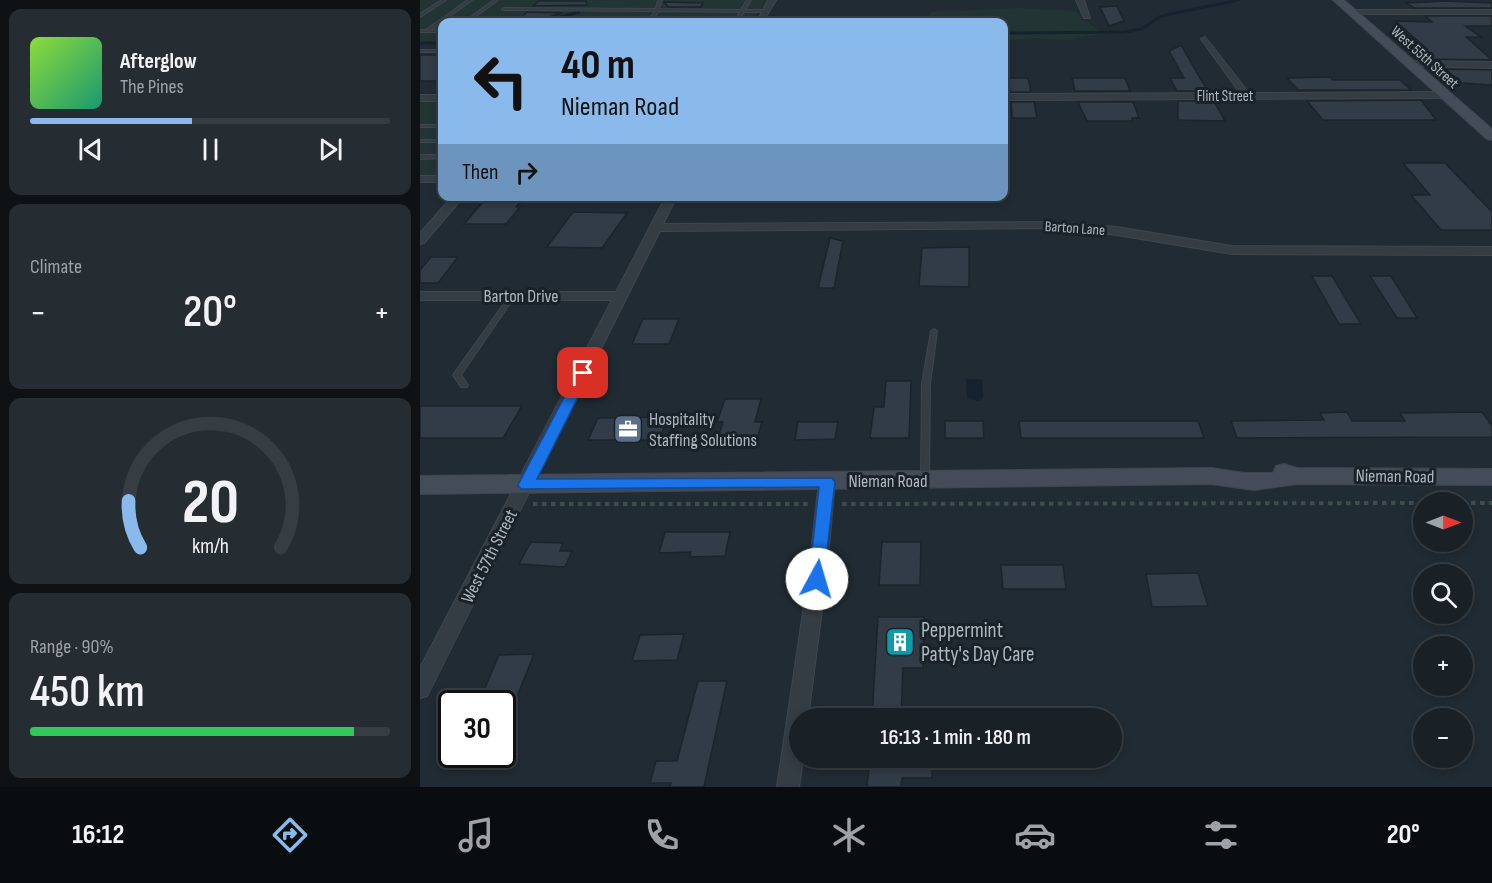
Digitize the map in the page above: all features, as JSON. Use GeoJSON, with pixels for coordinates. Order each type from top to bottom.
{"type":"FeatureCollection","features":[{"type":"Feature","properties":{"kind":"main road","name":"West 55th Street"},"geometry":{"type":"LineString","coordinates":[[1338,0],[1492,136]]}},
{"type":"Feature","properties":{"kind":"main road","name":"Nieman Road"},"geometry":{"type":"LineString","coordinates":[[420,485],[529,495],[827,482],[1211,476],[1234,482],[1276,483],[1297,476],[1492,477]]}},
{"type":"Feature","properties":{"kind":"street"},"geometry":{"type":"LineString","coordinates":[[762,18],[772,0]]}},
{"type":"Feature","properties":{"kind":"street"},"geometry":{"type":"LineString","coordinates":[[1080,0],[1087,16]]}},
{"type":"Feature","properties":{"kind":"street"},"geometry":{"type":"LineString","coordinates":[[1352,12],[1492,12]]}},
{"type":"Feature","properties":{"kind":"street"},"geometry":{"type":"LineString","coordinates":[[1205,39],[1246,96]]}},
{"type":"Feature","properties":{"kind":"street"},"geometry":{"type":"LineString","coordinates":[[1412,64],[1492,65]]}},
{"type":"Feature","properties":{"kind":"street","name":"Flint Street"},"geometry":{"type":"LineString","coordinates":[[1008,96],[1446,95]]}},
{"type":"Feature","properties":{"kind":"street"},"geometry":{"type":"LineString","coordinates":[[420,98],[438,98]]}},
{"type":"Feature","properties":{"kind":"street"},"geometry":{"type":"LineString","coordinates":[[420,179],[438,179]]}},
{"type":"Feature","properties":{"kind":"street"},"geometry":{"type":"LineString","coordinates":[[420,240],[455,201]]}},
{"type":"Feature","properties":{"kind":"street","name":"West 57th Street"},"geometry":{"type":"LineString","coordinates":[[420,689],[529,495],[622,296],[670,201]]}},
{"type":"Feature","properties":{"kind":"street","name":"Barton Lane"},"geometry":{"type":"LineString","coordinates":[[656,228],[1056,225],[1117,231],[1232,250],[1492,251]]}},
{"type":"Feature","properties":{"kind":"street","name":"Barton Drive"},"geometry":{"type":"LineString","coordinates":[[420,296],[622,296]]}},
{"type":"Feature","properties":{"kind":"street"},"geometry":{"type":"LineString","coordinates":[[788,787],[817,579],[827,482]]}},
{"type":"Feature","properties":{"kind":"lane"},"geometry":{"type":"LineString","coordinates":[[420,16],[444,0]]}},
{"type":"Feature","properties":{"kind":"lane"},"geometry":{"type":"LineString","coordinates":[[445,18],[470,0]]}},
{"type":"Feature","properties":{"kind":"lane"},"geometry":{"type":"LineString","coordinates":[[471,18],[496,0]]}},
{"type":"Feature","properties":{"kind":"lane"},"geometry":{"type":"LineString","coordinates":[[652,18],[660,0]]}},
{"type":"Feature","properties":{"kind":"lane"},"geometry":{"type":"LineString","coordinates":[[738,18],[749,0]]}},
{"type":"Feature","properties":{"kind":"lane"},"geometry":{"type":"LineString","coordinates":[[504,9],[766,11]]}},
{"type":"Feature","properties":{"kind":"lane"},"geometry":{"type":"LineString","coordinates":[[427,31],[438,23]]}},
{"type":"Feature","properties":{"kind":"lane"},"geometry":{"type":"LineString","coordinates":[[420,31],[438,31]]}},
{"type":"Feature","properties":{"kind":"lane"},"geometry":{"type":"LineString","coordinates":[[420,51],[438,51]]}},
{"type":"Feature","properties":{"kind":"lane"},"geometry":{"type":"LineString","coordinates":[[420,126],[438,126]]}},
{"type":"Feature","properties":{"kind":"lane"},"geometry":{"type":"LineString","coordinates":[[420,141],[438,141]]}},
{"type":"Feature","properties":{"kind":"lane"},"geometry":{"type":"LineString","coordinates":[[420,157],[438,157]]}},
{"type":"Feature","properties":{"kind":"lane"},"geometry":{"type":"LineString","coordinates":[[464,384],[457,375],[512,296]]}},
{"type":"Feature","properties":{"kind":"lane"},"geometry":{"type":"LineString","coordinates":[[925,481],[926,384],[934,331]]}},
{"type":"Feature","properties":{"kind":"path"},"geometry":{"type":"LineString","coordinates":[[529,495],[803,504]]}},
{"type":"Feature","properties":{"kind":"path"},"geometry":{"type":"LineString","coordinates":[[848,504],[1413,503]]}},
{"type":"Feature","properties":{"kind":"path"},"geometry":{"type":"LineString","coordinates":[[1473,503],[1492,503]]}},
{"type":"Feature","properties":{"kind":"shaded area"},"geometry":{"type":"Polygon","coordinates":[[[420,0],[766,0],[755,18],[438,18],[438,42],[420,42],[420,0]]]}},
{"type":"Feature","properties":{"kind":"shaded area"},"geometry":{"type":"Polygon","coordinates":[[[1019,8],[1075,11],[1102,34],[1068,40],[1034,38],[1008,41],[1008,18],[934,18],[928,16],[931,12],[1019,8]]]}},
{"type":"Feature","properties":{"kind":"shaded area"},"geometry":{"type":"Polygon","coordinates":[[[420,102],[438,102],[438,175],[420,175],[420,102]]]}},
{"type":"Feature","properties":{"kind":"water"},"geometry":{"type":"Polygon","coordinates":[[[966,379],[982,379],[983,398],[980,401],[967,399],[966,379]]]}},
{"type":"Feature","properties":{"kind":"building"},"geometry":{"type":"Polygon","coordinates":[[[539,1],[586,1],[587,5],[533,6],[539,1]]]}},
{"type":"Feature","properties":{"kind":"building"},"geometry":{"type":"Polygon","coordinates":[[[1446,1],[1492,3],[1492,8],[1414,8],[1407,3],[1446,1]]]}},
{"type":"Feature","properties":{"kind":"building"},"geometry":{"type":"Polygon","coordinates":[[[664,2],[703,3],[701,7],[668,7],[664,2]]]}},
{"type":"Feature","properties":{"kind":"building"},"geometry":{"type":"Polygon","coordinates":[[[1117,6],[1124,21],[1109,26],[1100,7],[1117,6]]]}},
{"type":"Feature","properties":{"kind":"building"},"geometry":{"type":"Polygon","coordinates":[[[527,12],[562,13],[545,18],[521,18],[527,12]]]}},
{"type":"Feature","properties":{"kind":"building"},"geometry":{"type":"Polygon","coordinates":[[[1425,16],[1492,16],[1492,26],[1465,26],[1481,37],[1466,37],[1492,60],[1433,59],[1420,48],[1426,48],[1395,21],[1432,22],[1425,16]]]}},
{"type":"Feature","properties":{"kind":"building"},"geometry":{"type":"Polygon","coordinates":[[[1181,45],[1208,91],[1177,91],[1170,78],[1184,78],[1169,51],[1181,45]]]}},
{"type":"Feature","properties":{"kind":"building"},"geometry":{"type":"Polygon","coordinates":[[[420,55],[438,55],[438,81],[420,81],[420,55]]]}},
{"type":"Feature","properties":{"kind":"building"},"geometry":{"type":"Polygon","coordinates":[[[1445,69],[1492,70],[1492,85],[1462,83],[1445,69]]]}},
{"type":"Feature","properties":{"kind":"building"},"geometry":{"type":"Polygon","coordinates":[[[1330,77],[1333,80],[1400,80],[1411,90],[1298,90],[1287,78],[1330,77]]]}},
{"type":"Feature","properties":{"kind":"building"},"geometry":{"type":"Polygon","coordinates":[[[1008,78],[1028,78],[1031,92],[1010,92],[1008,78]]]}},
{"type":"Feature","properties":{"kind":"building"},"geometry":{"type":"Polygon","coordinates":[[[1072,78],[1125,78],[1130,91],[1075,91],[1072,78]]]}},
{"type":"Feature","properties":{"kind":"building"},"geometry":{"type":"Polygon","coordinates":[[[1421,100],[1436,120],[1323,120],[1307,101],[1421,100]]]}},
{"type":"Feature","properties":{"kind":"building"},"geometry":{"type":"Polygon","coordinates":[[[1178,101],[1214,101],[1225,121],[1178,120],[1178,101]]]}},
{"type":"Feature","properties":{"kind":"building"},"geometry":{"type":"Polygon","coordinates":[[[1011,102],[1034,102],[1037,118],[1012,118],[1011,102]]]}},
{"type":"Feature","properties":{"kind":"building"},"geometry":{"type":"Polygon","coordinates":[[[1078,102],[1133,102],[1139,118],[1132,118],[1133,121],[1087,121],[1078,102]]]}},
{"type":"Feature","properties":{"kind":"building"},"geometry":{"type":"Polygon","coordinates":[[[1403,163],[1445,163],[1492,212],[1492,230],[1441,230],[1411,195],[1430,195],[1403,163]]]}},
{"type":"Feature","properties":{"kind":"building"},"geometry":{"type":"Polygon","coordinates":[[[484,201],[521,201],[516,207],[520,207],[506,224],[464,224],[484,201]]]}},
{"type":"Feature","properties":{"kind":"building"},"geometry":{"type":"Polygon","coordinates":[[[573,212],[627,213],[602,248],[547,247],[573,212]]]}},
{"type":"Feature","properties":{"kind":"building"},"geometry":{"type":"Polygon","coordinates":[[[830,238],[843,241],[834,288],[818,288],[830,238]]]}},
{"type":"Feature","properties":{"kind":"building"},"geometry":{"type":"Polygon","coordinates":[[[969,247],[969,287],[919,286],[922,248],[969,247]]]}},
{"type":"Feature","properties":{"kind":"building"},"geometry":{"type":"Polygon","coordinates":[[[431,257],[458,257],[438,283],[420,283],[420,270],[431,257]]]}},
{"type":"Feature","properties":{"kind":"building"},"geometry":{"type":"Polygon","coordinates":[[[1312,276],[1332,276],[1361,324],[1339,324],[1312,276]]]}},
{"type":"Feature","properties":{"kind":"building"},"geometry":{"type":"Polygon","coordinates":[[[1370,276],[1391,276],[1417,318],[1397,318],[1370,276]]]}},
{"type":"Feature","properties":{"kind":"building"},"geometry":{"type":"Polygon","coordinates":[[[643,319],[679,319],[669,344],[632,344],[643,319]]]}},
{"type":"Feature","properties":{"kind":"building"},"geometry":{"type":"Polygon","coordinates":[[[886,381],[911,381],[909,438],[870,438],[874,407],[884,407],[886,381]]]}},
{"type":"Feature","properties":{"kind":"building"},"geometry":{"type":"Polygon","coordinates":[[[725,399],[761,399],[755,422],[762,422],[757,439],[718,438],[723,422],[717,422],[725,399]]]}},
{"type":"Feature","properties":{"kind":"building"},"geometry":{"type":"Polygon","coordinates":[[[420,406],[522,406],[503,438],[420,438],[420,406]]]}},
{"type":"Feature","properties":{"kind":"building"},"geometry":{"type":"Polygon","coordinates":[[[1347,412],[1352,421],[1405,421],[1400,413],[1482,412],[1492,426],[1492,437],[1237,438],[1231,421],[1324,420],[1320,413],[1347,412]]]}},
{"type":"Feature","properties":{"kind":"building","name":"Hospitality Staffing Solutions"},"geometry":{"type":"Polygon","coordinates":[[[668,417],[659,440],[588,440],[598,418],[668,417]]]}},
{"type":"Feature","properties":{"kind":"building"},"geometry":{"type":"Polygon","coordinates":[[[945,421],[983,421],[984,438],[945,438],[945,421]]]}},
{"type":"Feature","properties":{"kind":"building"},"geometry":{"type":"Polygon","coordinates":[[[1019,421],[1198,421],[1204,438],[1021,438],[1019,421]]]}},
{"type":"Feature","properties":{"kind":"building"},"geometry":{"type":"Polygon","coordinates":[[[798,422],[838,422],[835,439],[795,440],[798,422]]]}},
{"type":"Feature","properties":{"kind":"building"},"geometry":{"type":"Polygon","coordinates":[[[665,532],[730,532],[725,556],[690,557],[691,552],[659,553],[665,532]]]}},
{"type":"Feature","properties":{"kind":"building"},"geometry":{"type":"Polygon","coordinates":[[[531,542],[563,543],[560,551],[572,551],[565,567],[519,564],[531,542]]]}},
{"type":"Feature","properties":{"kind":"building"},"geometry":{"type":"Polygon","coordinates":[[[882,542],[921,542],[920,585],[879,585],[882,542]]]}},
{"type":"Feature","properties":{"kind":"building"},"geometry":{"type":"Polygon","coordinates":[[[1001,565],[1063,565],[1066,589],[1003,589],[1001,565]]]}},
{"type":"Feature","properties":{"kind":"building"},"geometry":{"type":"Polygon","coordinates":[[[1198,573],[1208,606],[1152,607],[1146,574],[1198,573]]]}},
{"type":"Feature","properties":{"kind":"building","name":"Peppermint Patty's Day Care"},"geometry":{"type":"Polygon","coordinates":[[[878,617],[924,617],[923,668],[903,668],[901,708],[873,708],[878,617]]]}},
{"type":"Feature","properties":{"kind":"building"},"geometry":{"type":"Polygon","coordinates":[[[684,634],[677,660],[632,661],[640,635],[684,634]]]}},
{"type":"Feature","properties":{"kind":"building"},"geometry":{"type":"Polygon","coordinates":[[[534,654],[516,699],[516,690],[484,690],[499,655],[534,654]]]}},
{"type":"Feature","properties":{"kind":"building"},"geometry":{"type":"Polygon","coordinates":[[[698,681],[727,681],[704,787],[670,787],[671,783],[650,783],[656,761],[677,761],[698,681]]]}},
{"type":"Feature","properties":{"kind":"building"},"geometry":{"type":"Polygon","coordinates":[[[451,768],[502,768],[502,769],[450,770],[451,768]]]}},
{"type":"Feature","properties":{"kind":"building"},"geometry":{"type":"Polygon","coordinates":[[[869,768],[932,768],[932,778],[902,778],[901,787],[867,787],[869,768]]]}},
{"type":"Feature","properties":{"kind":"waterway"},"geometry":{"type":"LineString","coordinates":[[1008,33],[1124,32],[1142,29],[1161,16],[1239,0]]}},
{"type":"Feature","properties":{"kind":"waterway"},"geometry":{"type":"LineString","coordinates":[[557,18],[579,12]]}},
{"type":"Feature","properties":{"kind":"waterway"},"geometry":{"type":"LineString","coordinates":[[420,43],[438,43]]}},
{"type":"Feature","properties":{"kind":"place","name":"Hospitality Staffing Solutions"},"geometry":{"type":"Point","coordinates":[628,429]}},
{"type":"Feature","properties":{"kind":"place","name":"Peppermint Patty's Day Care"},"geometry":{"type":"Point","coordinates":[900,642]}},
{"type":"Feature","properties":{"kind":"route"},"geometry":{"type":"LineString","coordinates":[[583,373],[526,485],[827,482],[817,579]]}}]}
